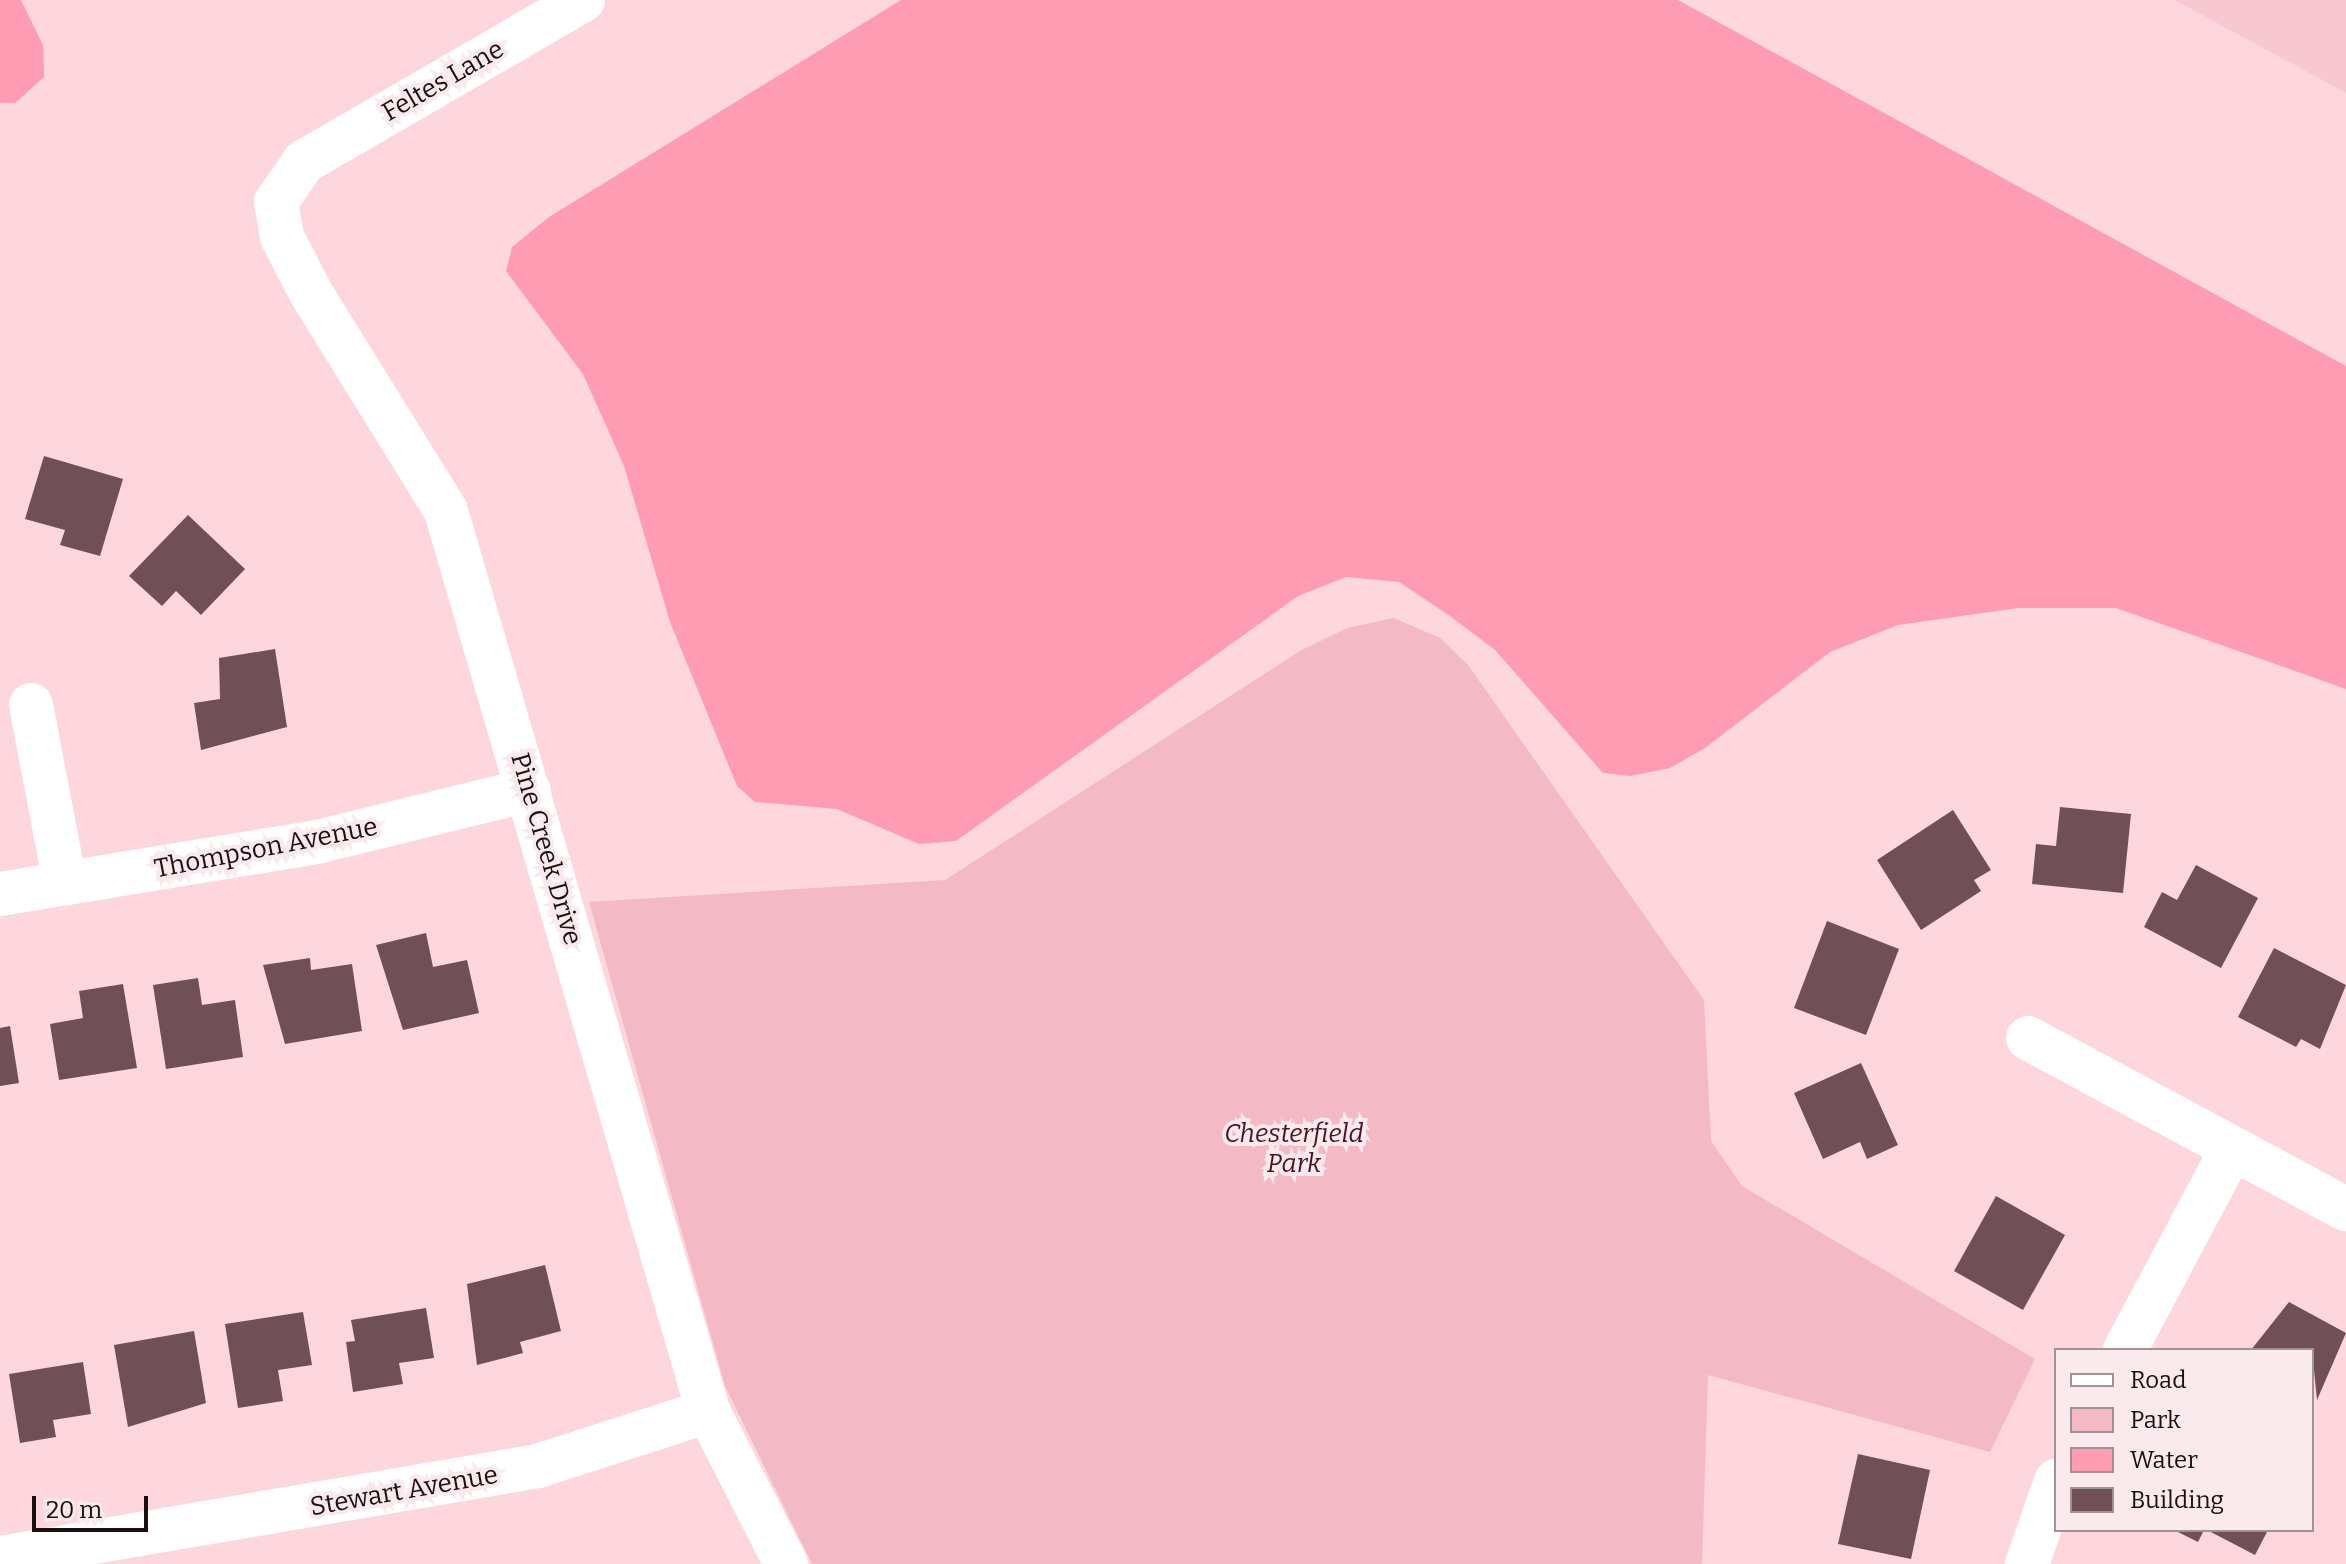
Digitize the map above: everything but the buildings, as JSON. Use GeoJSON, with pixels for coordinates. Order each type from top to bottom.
{"type":"FeatureCollection","features":[{"type":"Feature","properties":{"kind":"street","name":"Feltes Lane"},"geometry":{"type":"LineString","coordinates":[[304,162],[583,0]]}},
{"type":"Feature","properties":{"kind":"street","name":"Pine Creek Drive"},"geometry":{"type":"LineString","coordinates":[[304,162],[276,202],[282,237],[446,511],[708,1411],[786,1564]]}},
{"type":"Feature","properties":{"kind":"street"},"geometry":{"type":"LineString","coordinates":[[31,705],[65,884]]}},
{"type":"Feature","properties":{"kind":"street","name":"Thompson Avenue"},"geometry":{"type":"LineString","coordinates":[[0,894],[317,842],[529,790]]}},
{"type":"Feature","properties":{"kind":"street"},"geometry":{"type":"LineString","coordinates":[[2028,1038],[2346,1209]]}},
{"type":"Feature","properties":{"kind":"street"},"geometry":{"type":"LineString","coordinates":[[2126,1348],[2232,1149]]}},
{"type":"Feature","properties":{"kind":"street","name":"Stewart Avenue"},"geometry":{"type":"LineString","coordinates":[[0,1558],[538,1466],[708,1411]]}},
{"type":"Feature","properties":{"kind":"street"},"geometry":{"type":"LineString","coordinates":[[2027,1564],[2054,1487]]}},
{"type":"Feature","properties":{"kind":"shaded area"},"geometry":{"type":"Polygon","coordinates":[[[2175,0],[2346,0],[2346,93],[2175,0]]]}},
{"type":"Feature","properties":{"kind":"green space","name":"Chesterfield Park"},"geometry":{"type":"Polygon","coordinates":[[[1394,618],[1440,638],[1468,665],[1704,1000],[1711,1141],[1742,1186],[2035,1359],[1990,1452],[1708,1375],[1702,1564],[812,1564],[725,1386],[589,902],[945,880],[1300,651],[1347,628],[1394,618]]]}},
{"type":"Feature","properties":{"kind":"water"},"geometry":{"type":"Polygon","coordinates":[[[0,0],[21,0],[43,45],[44,77],[15,103],[0,103],[0,0]]]}},
{"type":"Feature","properties":{"kind":"water"},"geometry":{"type":"Polygon","coordinates":[[[901,0],[1678,0],[2346,366],[2346,689],[2116,608],[2018,608],[1898,625],[1830,652],[1705,748],[1670,768],[1630,776],[1603,773],[1495,650],[1399,582],[1346,577],[1298,596],[956,841],[919,844],[837,809],[755,802],[737,786],[670,622],[624,466],[583,374],[506,271],[512,247],[549,217],[901,0]]]}}]}
